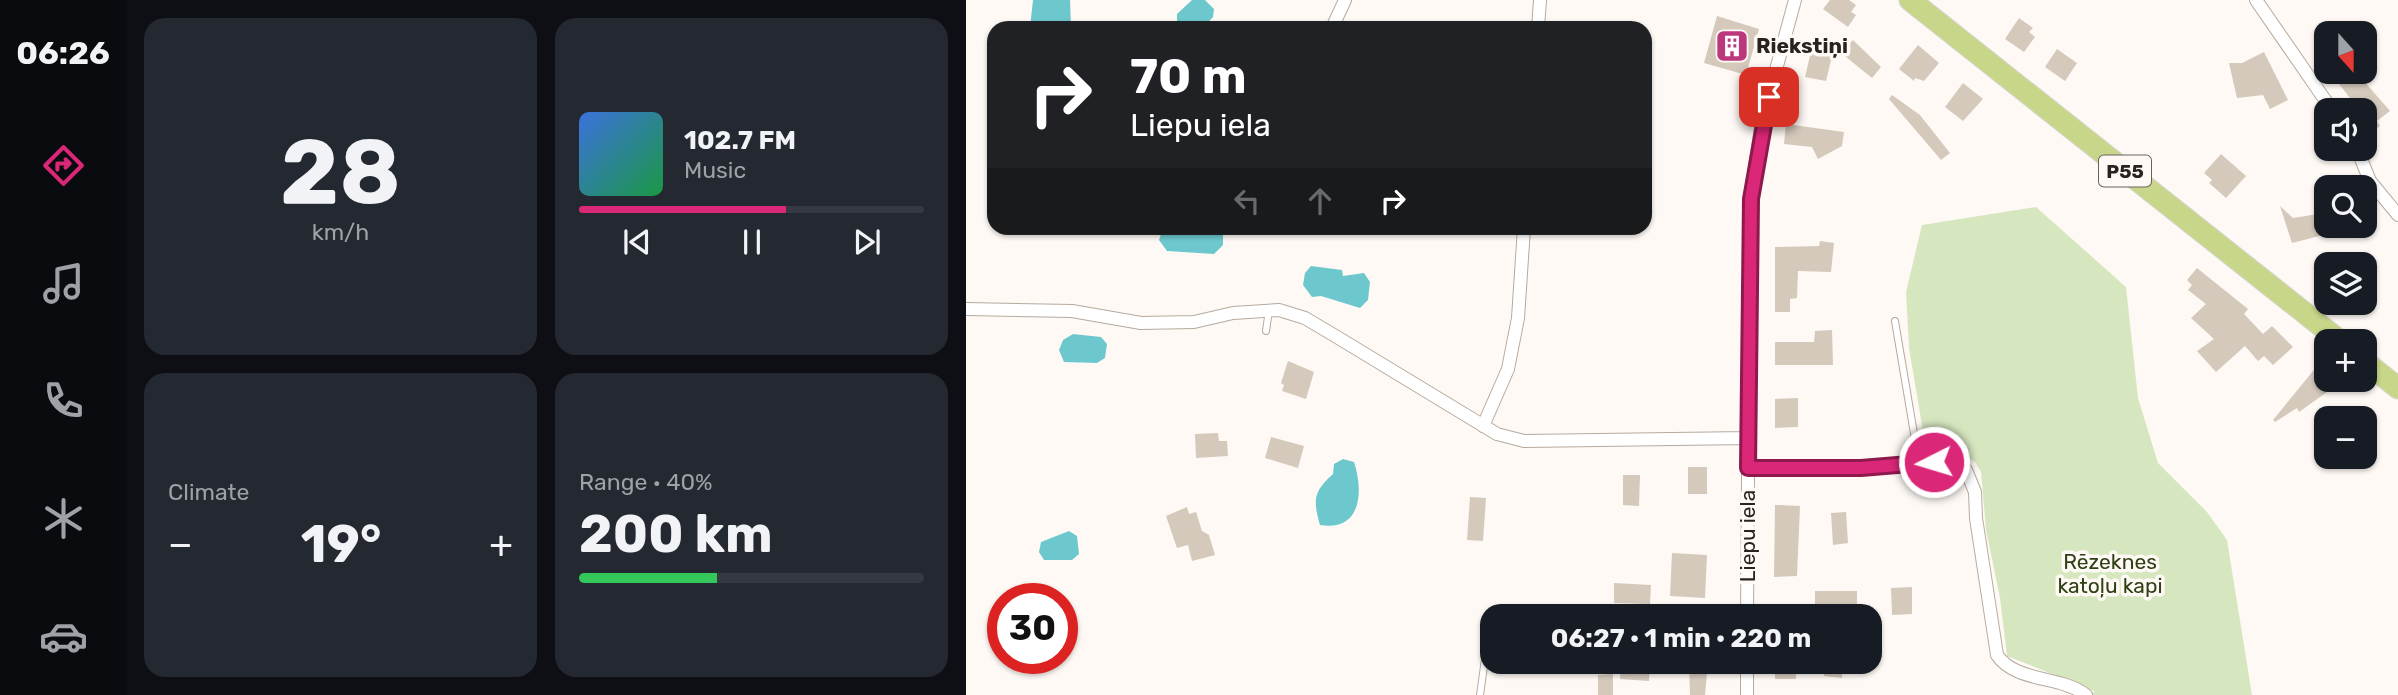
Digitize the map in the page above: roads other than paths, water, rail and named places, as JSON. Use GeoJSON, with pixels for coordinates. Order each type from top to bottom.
{"type":"FeatureCollection","features":[{"type":"Feature","properties":{"kind":"main road","name":"P55"},"geometry":{"type":"LineString","coordinates":[[1910,0],[2325,329]]}},
{"type":"Feature","properties":{"kind":"main road"},"geometry":{"type":"LineString","coordinates":[[2377,371],[2398,388]]}},
{"type":"Feature","properties":{"kind":"street"},"geometry":{"type":"LineString","coordinates":[[1335,21],[1345,0]]}},
{"type":"Feature","properties":{"kind":"street"},"geometry":{"type":"LineString","coordinates":[[1538,21],[1540,0]]}},
{"type":"Feature","properties":{"kind":"street","name":"Liepu iela"},"geometry":{"type":"LineString","coordinates":[[1747,604],[1751,199],[1762,121],[1795,0]]}},
{"type":"Feature","properties":{"kind":"street"},"geometry":{"type":"LineString","coordinates":[[2256,0],[2324,98]]}},
{"type":"Feature","properties":{"kind":"street"},"geometry":{"type":"LineString","coordinates":[[2362,161],[2371,181],[2398,215]]}},
{"type":"Feature","properties":{"kind":"street"},"geometry":{"type":"LineString","coordinates":[[1483,426],[1507,369],[1518,318],[1524,235]]}},
{"type":"Feature","properties":{"kind":"street"},"geometry":{"type":"LineString","coordinates":[[966,309],[1072,311],[1141,323],[1194,322],[1233,313],[1279,310],[1304,318],[1497,434],[1524,441],[1748,438]]}},
{"type":"Feature","properties":{"kind":"street"},"geometry":{"type":"LineString","coordinates":[[1748,468],[1861,468],[1948,461],[1966,470],[1971,478],[1995,646],[2002,663],[2010,670],[2049,678],[2086,695]]}},
{"type":"Feature","properties":{"kind":"street"},"geometry":{"type":"LineString","coordinates":[[1747,674],[1747,695]]}},
{"type":"Feature","properties":{"kind":"lane"},"geometry":{"type":"LineString","coordinates":[[1266,331],[1269,310]]}},
{"type":"Feature","properties":{"kind":"lane"},"geometry":{"type":"LineString","coordinates":[[1895,321],[1919,463]]}},
{"type":"Feature","properties":{"kind":"lane"},"geometry":{"type":"LineString","coordinates":[[1480,695],[1483,674]]}},
{"type":"Feature","properties":{"kind":"water"},"geometry":{"type":"Polygon","coordinates":[[[1033,0],[1070,0],[1071,21],[1031,21],[1033,0]]]}},
{"type":"Feature","properties":{"kind":"water"},"geometry":{"type":"Polygon","coordinates":[[[1192,0],[1205,0],[1214,9],[1209,21],[1177,21],[1177,14],[1192,0]]]}},
{"type":"Feature","properties":{"kind":"water"},"geometry":{"type":"Polygon","coordinates":[[[1161,235],[1223,235],[1223,245],[1214,254],[1167,251],[1159,240],[1161,235]]]}},
{"type":"Feature","properties":{"kind":"water"},"geometry":{"type":"Polygon","coordinates":[[[1311,266],[1342,270],[1343,276],[1364,273],[1370,282],[1368,300],[1360,308],[1321,296],[1312,297],[1303,285],[1305,273],[1311,266]]]}},
{"type":"Feature","properties":{"kind":"water"},"geometry":{"type":"Polygon","coordinates":[[[1073,334],[1101,337],[1107,344],[1105,358],[1097,363],[1064,362],[1059,350],[1063,340],[1073,334]]]}},
{"type":"Feature","properties":{"kind":"water"},"geometry":{"type":"Polygon","coordinates":[[[1343,459],[1354,462],[1359,485],[1356,507],[1344,522],[1334,526],[1320,525],[1316,509],[1318,491],[1333,474],[1334,464],[1343,459]]]}},
{"type":"Feature","properties":{"kind":"water"},"geometry":{"type":"Polygon","coordinates":[[[1069,531],[1077,536],[1079,554],[1072,560],[1044,560],[1039,552],[1041,542],[1069,531]]]}},
{"type":"Feature","properties":{"kind":"place","name":"Riekstiņi"},"geometry":{"type":"Point","coordinates":[1732,46]}},
{"type":"Feature","properties":{"kind":"park label","name":"Rēzeknes katoļu kapi"},"geometry":{"type":"Point","coordinates":[2110,574]}}]}
